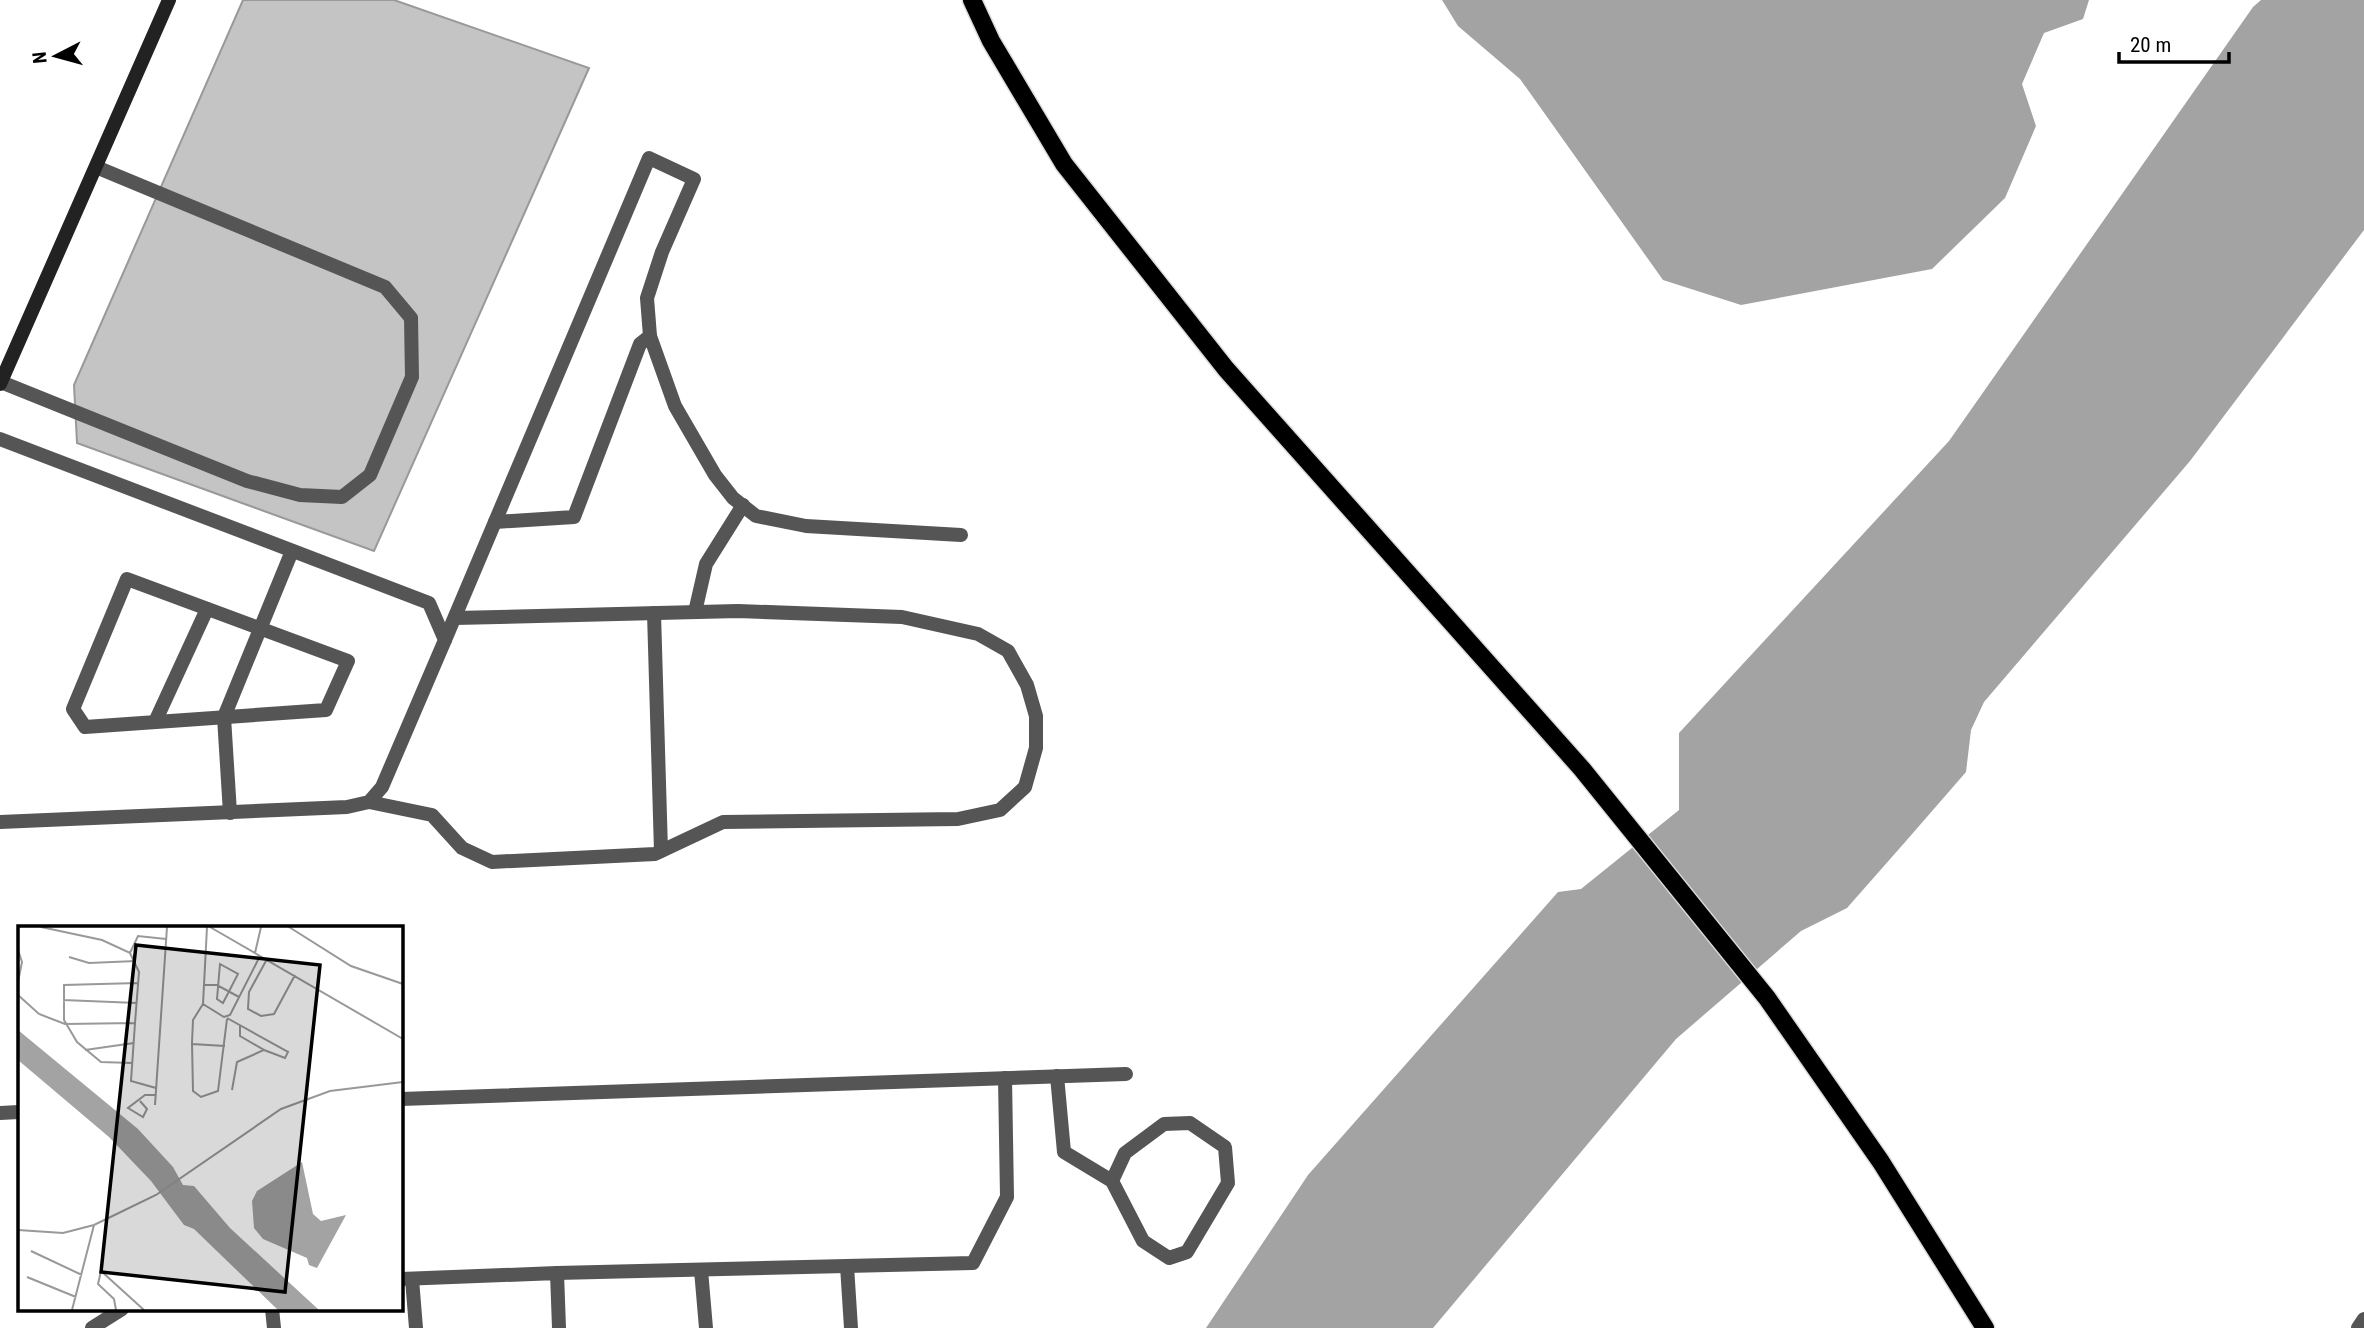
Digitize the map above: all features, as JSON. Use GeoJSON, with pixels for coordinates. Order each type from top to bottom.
{"type":"FeatureCollection","features":[{"type":"Feature","properties":{"kind":"main road"},"geometry":{"type":"LineString","coordinates":[[1,383],[169,0]]}},
{"type":"Feature","properties":{"kind":"main road"},"geometry":{"type":"LineString","coordinates":[[972,0],[991,41],[1064,164],[1226,369],[1581,769],[1767,998],[1881,1162],[1985,1328]]}},
{"type":"Feature","properties":{"kind":"street"},"geometry":{"type":"LineString","coordinates":[[369,802],[382,787],[649,159],[694,179],[662,252],[647,298],[650,336],[675,406],[715,475],[733,498],[756,516],[806,526],[961,535]]}},
{"type":"Feature","properties":{"kind":"street"},"geometry":{"type":"LineString","coordinates":[[1,383],[247,481],[300,495],[342,497],[370,475],[412,377],[411,318],[385,287],[96,167]]}},
{"type":"Feature","properties":{"kind":"street"},"geometry":{"type":"LineString","coordinates":[[495,522],[573,517],[640,344],[650,336]]}},
{"type":"Feature","properties":{"kind":"street"},"geometry":{"type":"LineString","coordinates":[[0,439],[429,603],[445,640]]}},
{"type":"Feature","properties":{"kind":"street"},"geometry":{"type":"LineString","coordinates":[[695,612],[706,564],[743,505]]}},
{"type":"Feature","properties":{"kind":"street"},"geometry":{"type":"LineString","coordinates":[[230,813],[225,717],[292,551]]}},
{"type":"Feature","properties":{"kind":"street"},"geometry":{"type":"LineString","coordinates":[[127,579],[207,609],[348,661],[326,710],[85,727],[73,709],[127,579]]}},
{"type":"Feature","properties":{"kind":"street"},"geometry":{"type":"LineString","coordinates":[[155,722],[207,609]]}},
{"type":"Feature","properties":{"kind":"street"},"geometry":{"type":"LineString","coordinates":[[0,822],[347,807],[369,802],[432,815],[462,848],[492,862],[655,854],[723,822],[958,819],[1000,810],[1025,788],[1036,747],[1036,716],[1027,685],[1008,651],[978,634],[902,617],[738,611],[455,618]]}},
{"type":"Feature","properties":{"kind":"street"},"geometry":{"type":"LineString","coordinates":[[654,613],[661,851]]}},
{"type":"Feature","properties":{"kind":"street"},"geometry":{"type":"LineString","coordinates":[[402,1099],[1126,1074]]}},
{"type":"Feature","properties":{"kind":"street"},"geometry":{"type":"LineString","coordinates":[[1057,1076],[1064,1152],[1112,1181],[1143,1241],[1169,1258],[1187,1252],[1228,1183],[1225,1147],[1190,1123],[1164,1124],[1125,1153],[1112,1181]]}},
{"type":"Feature","properties":{"kind":"street"},"geometry":{"type":"LineString","coordinates":[[416,1328],[406,1279],[973,1263],[1007,1197],[1005,1078]]}},
{"type":"Feature","properties":{"kind":"street"},"geometry":{"type":"LineString","coordinates":[[0,1113],[18,1112]]}},
{"type":"Feature","properties":{"kind":"street"},"geometry":{"type":"LineString","coordinates":[[847,1266],[851,1328]]}},
{"type":"Feature","properties":{"kind":"street"},"geometry":{"type":"LineString","coordinates":[[701,1270],[706,1328]]}},
{"type":"Feature","properties":{"kind":"street"},"geometry":{"type":"LineString","coordinates":[[557,1273],[559,1328]]}},
{"type":"Feature","properties":{"kind":"street"},"geometry":{"type":"LineString","coordinates":[[272,1310],[274,1328]]}},
{"type":"Feature","properties":{"kind":"street"},"geometry":{"type":"LineString","coordinates":[[92,1328],[116,1318]]}},
{"type":"Feature","properties":{"kind":"street"},"geometry":{"type":"LineString","coordinates":[[2358,1328],[2364,1320]]}},
{"type":"Feature","properties":{"kind":"shaded area"},"geometry":{"type":"Polygon","coordinates":[[[1442,0],[2089,0],[2083,19],[2044,33],[2022,84],[2036,126],[2005,198],[1932,269],[1741,305],[1663,280],[1520,79],[1458,26],[1442,0]]]}},
{"type":"Feature","properties":{"kind":"shaded area"},"geometry":{"type":"Polygon","coordinates":[[[2261,0],[2364,0],[2364,230],[2190,461],[1984,702],[1971,730],[1966,772],[1847,908],[1801,931],[1676,1039],[1433,1328],[1206,1328],[1308,1175],[1558,892],[1581,889],[1679,810],[1679,733],[1949,441],[2253,7],[2261,0]]]}},
{"type":"Feature","properties":{"kind":"building"},"geometry":{"type":"Polygon","coordinates":[[[243,0],[394,0],[589,68],[374,551],[77,443],[74,385],[243,0]]]}}]}
